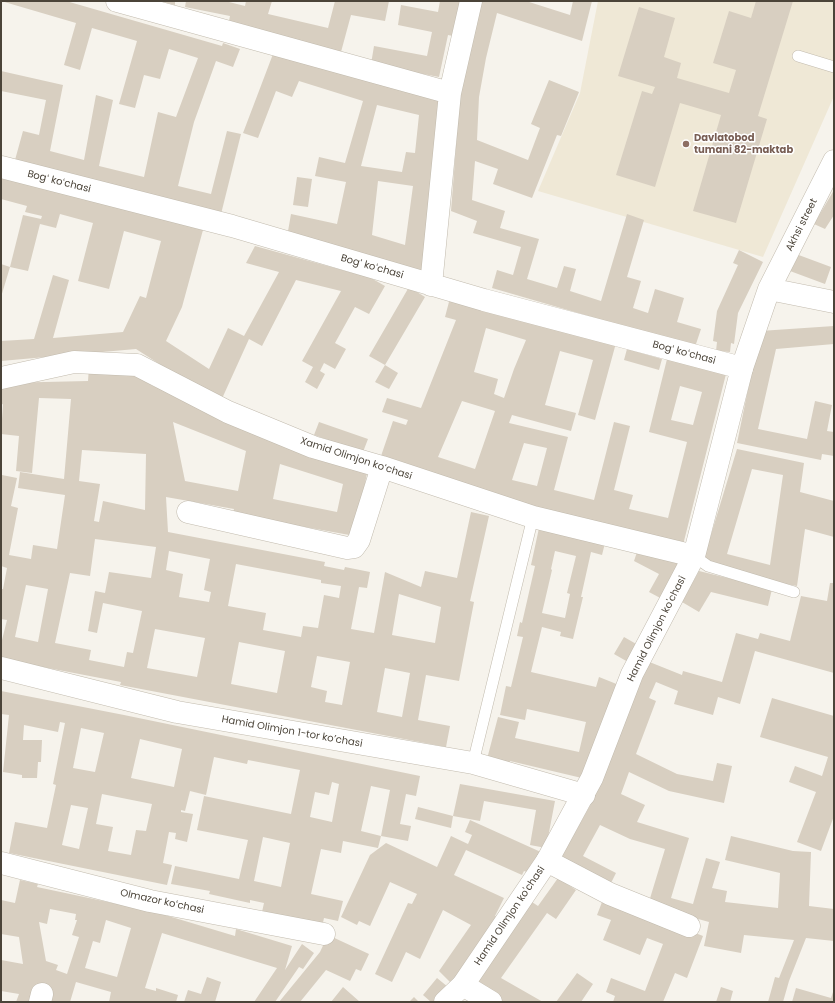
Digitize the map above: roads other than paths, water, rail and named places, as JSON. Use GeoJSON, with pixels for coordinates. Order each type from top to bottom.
{"type":"FeatureCollection","features":[{"type":"Feature","properties":{"kind":"street"},"geometry":{"type":"LineString","coordinates":[[117,1],[450,93]]}},
{"type":"Feature","properties":{"kind":"street"},"geometry":{"type":"LineString","coordinates":[[431,285],[450,93],[471,1]]}},
{"type":"Feature","properties":{"kind":"street","name":"Bogʻ koʻchasi"},"geometry":{"type":"LineString","coordinates":[[1,167],[232,226],[484,300],[742,368]]}},
{"type":"Feature","properties":{"kind":"street","name":"Akhsi street"},"geometry":{"type":"LineString","coordinates":[[769,289],[832,170]]}},
{"type":"Feature","properties":{"kind":"street"},"geometry":{"type":"LineString","coordinates":[[769,289],[834,302]]}},
{"type":"Feature","properties":{"kind":"street","name":"Hamid Olimjon ko'chasi"},"geometry":{"type":"LineString","coordinates":[[445,1002],[463,985],[547,861],[584,795],[632,674],[694,556],[742,368],[769,289]]}},
{"type":"Feature","properties":{"kind":"street","name":"Xamid Olimjon koʻchasi"},"geometry":{"type":"LineString","coordinates":[[1,378],[74,362],[137,365],[228,412],[313,447],[382,467],[533,517],[694,556]]}},
{"type":"Feature","properties":{"kind":"street"},"geometry":{"type":"LineString","coordinates":[[188,512],[347,548],[354,547],[359,540],[382,467]]}},
{"type":"Feature","properties":{"kind":"street","name":"Hamid Olimjon 1-tor koʼchasi"},"geometry":{"type":"LineString","coordinates":[[1,668],[177,712],[473,763],[584,795]]}},
{"type":"Feature","properties":{"kind":"street"},"geometry":{"type":"LineString","coordinates":[[547,861],[610,894],[688,926]]}},
{"type":"Feature","properties":{"kind":"street","name":"Olmazor koʻchasi"},"geometry":{"type":"LineString","coordinates":[[1,862],[150,901],[324,934]]}},
{"type":"Feature","properties":{"kind":"street"},"geometry":{"type":"LineString","coordinates":[[463,985],[491,1002]]}},
{"type":"Feature","properties":{"kind":"lane"},"geometry":{"type":"LineString","coordinates":[[798,56],[834,68]]}},
{"type":"Feature","properties":{"kind":"lane"},"geometry":{"type":"LineString","coordinates":[[473,763],[533,517]]}},
{"type":"Feature","properties":{"kind":"lane"},"geometry":{"type":"LineString","coordinates":[[694,556],[708,566],[794,592]]}},
{"type":"Feature","properties":{"kind":"place","name":"Davlatobod tumani 82-maktab"},"geometry":{"type":"Point","coordinates":[686,144]}}]}
